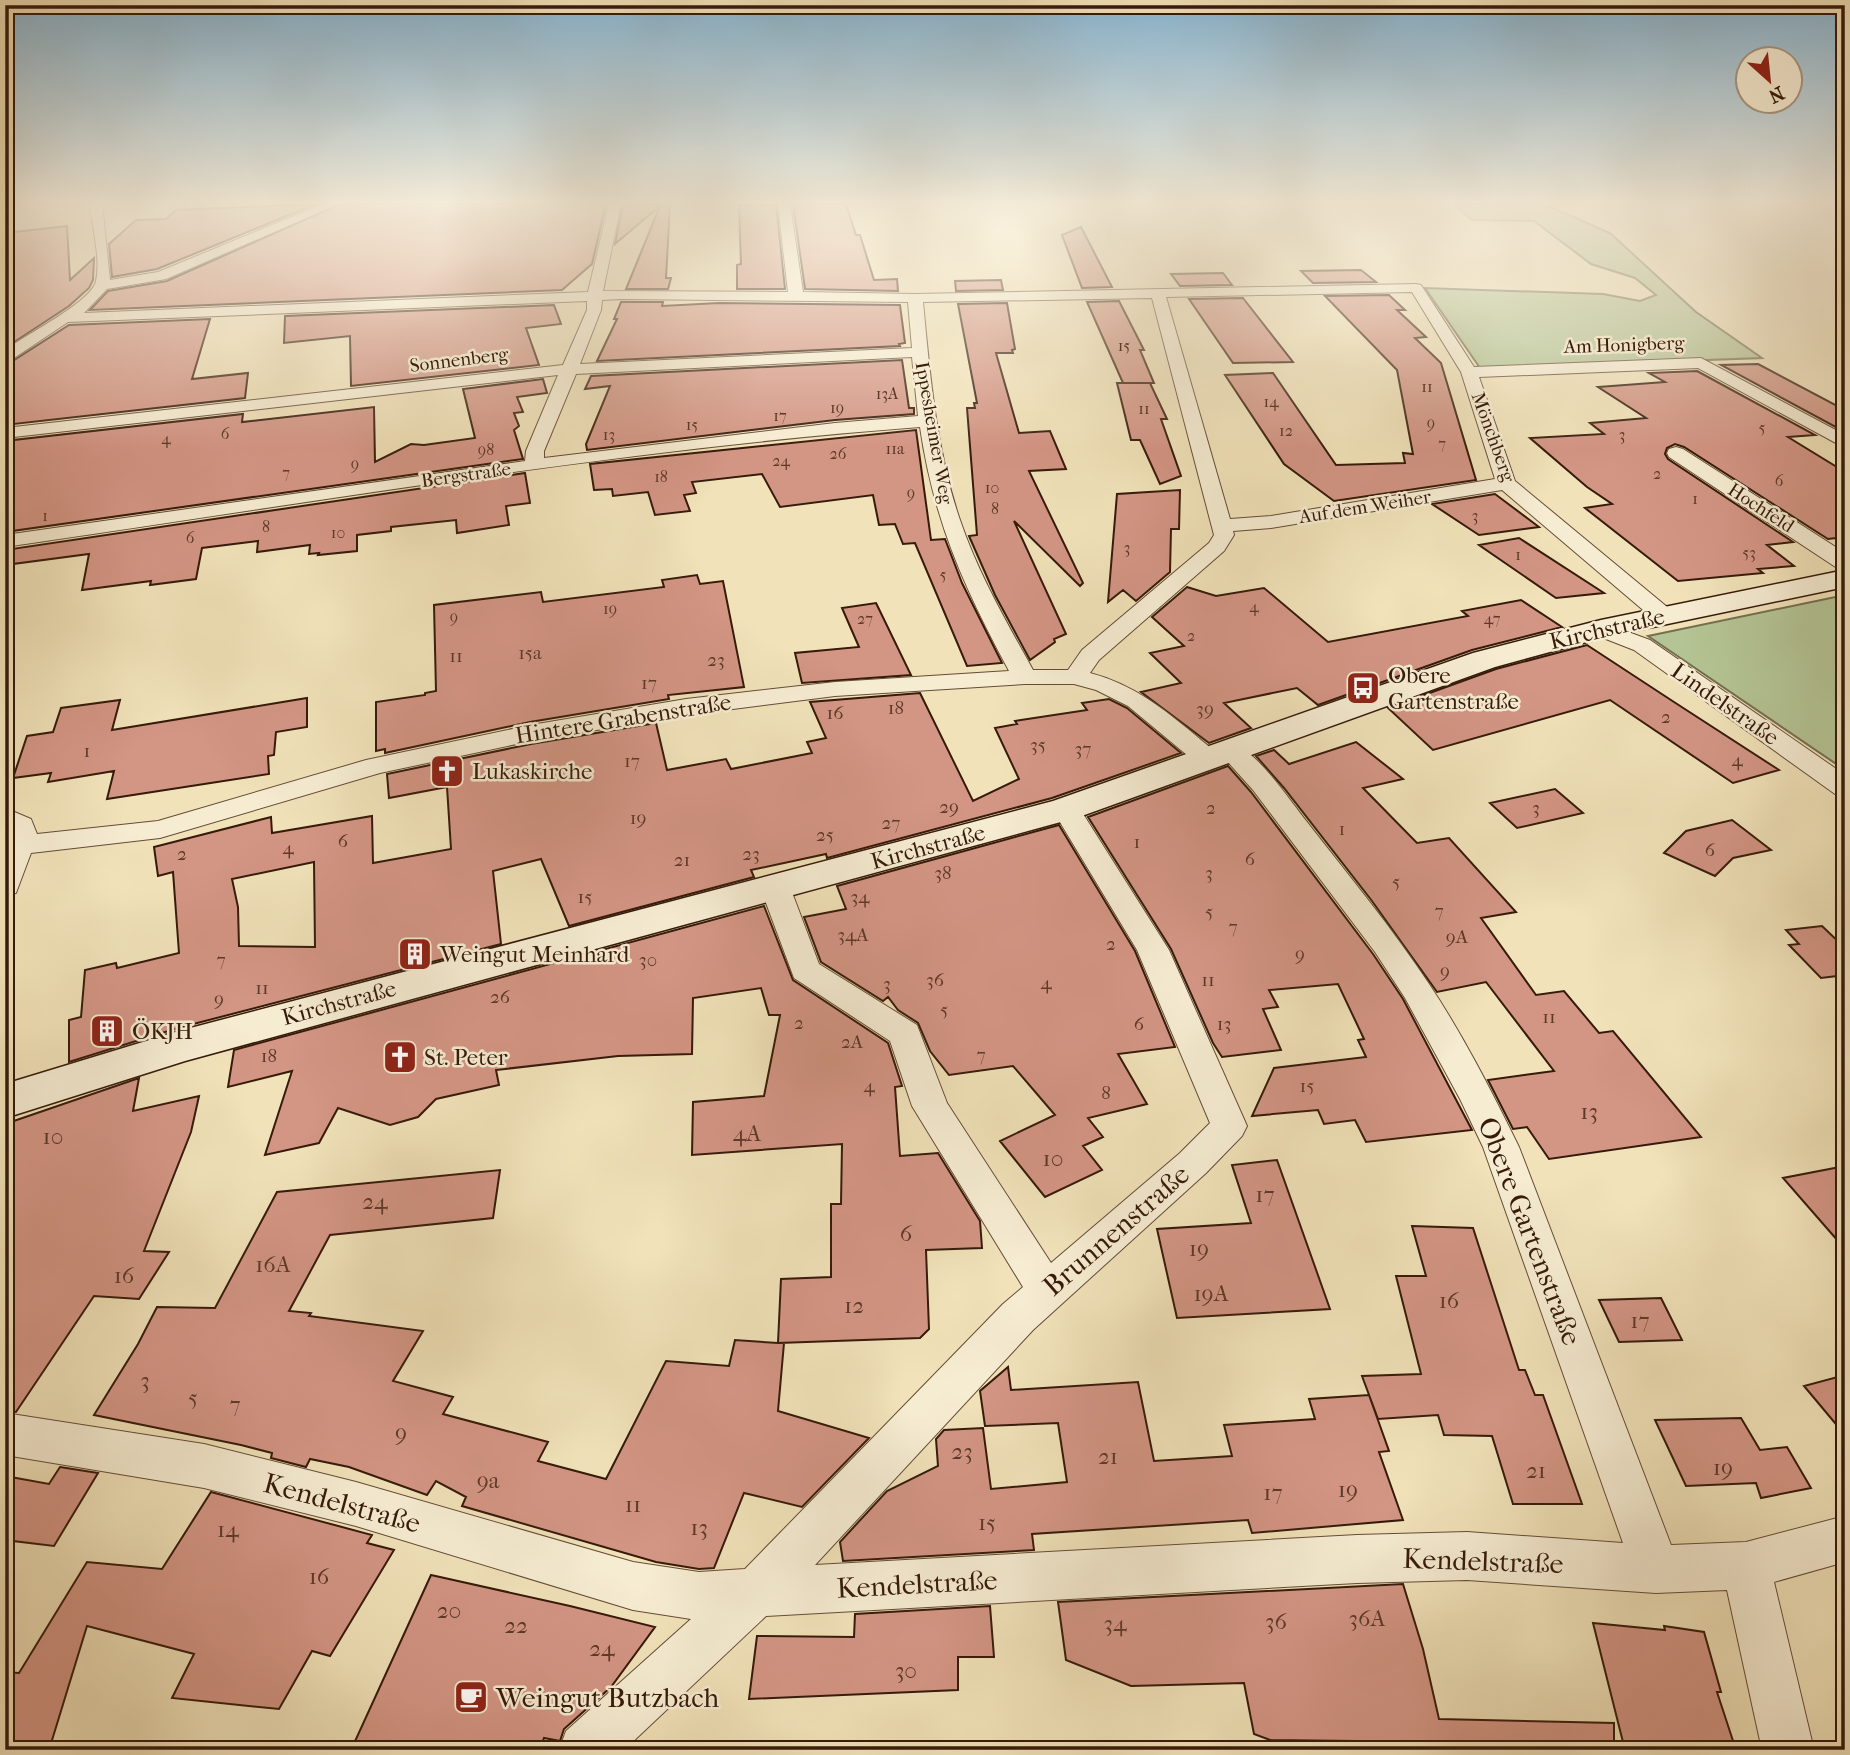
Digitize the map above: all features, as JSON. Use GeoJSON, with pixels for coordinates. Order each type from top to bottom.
{"type":"FeatureCollection","features":[{"type":"Feature","properties":{"kind":"street"},"geometry":{"type":"LineString","coordinates":[[5,359],[29,340],[85,306],[102,286]]}},
{"type":"Feature","properties":{"kind":"street"},"geometry":{"type":"LineString","coordinates":[[534,466],[535,451],[594,310],[597,286]]}},
{"type":"Feature","properties":{"kind":"street"},"geometry":{"type":"LineString","coordinates":[[795,286],[796,297]]}},
{"type":"Feature","properties":{"kind":"street","name":"Mönchberg"},"geometry":{"type":"LineString","coordinates":[[1158,293],[1416,288],[1469,372],[1506,483],[1664,616]]}},
{"type":"Feature","properties":{"kind":"street"},"geometry":{"type":"LineString","coordinates":[[66,318],[595,296],[915,298],[1158,293],[1224,534],[1217,547],[1090,655],[1075,677]]}},
{"type":"Feature","properties":{"kind":"street","name":"Ippesheimer Weg"},"geometry":{"type":"LineString","coordinates":[[915,298],[928,421],[947,511],[959,548],[1025,677]]}},
{"type":"Feature","properties":{"kind":"street","name":"Sonnenberg"},"geometry":{"type":"LineString","coordinates":[[5,433],[571,369],[920,352]]}},
{"type":"Feature","properties":{"kind":"street","name":"Am Honigberg"},"geometry":{"type":"LineString","coordinates":[[1469,372],[1701,363],[1845,443]]}},
{"type":"Feature","properties":{"kind":"street","name":"Bergstraße"},"geometry":{"type":"LineString","coordinates":[[5,541],[534,466],[835,428],[928,421]]}},
{"type":"Feature","properties":{"kind":"street","name":"Hochfeld"},"geometry":{"type":"LineString","coordinates":[[1676,453],[1845,563]]}},
{"type":"Feature","properties":{"kind":"street","name":"Auf dem Weiher"},"geometry":{"type":"LineString","coordinates":[[1223,526],[1271,522],[1506,483]]}},
{"type":"Feature","properties":{"kind":"street","name":"Kirchstraße"},"geometry":{"type":"LineString","coordinates":[[5,1101],[178,1047],[1066,809],[1484,660],[1601,629],[1845,578]]}},
{"type":"Feature","properties":{"kind":"street","name":"Lindelstraße"},"geometry":{"type":"LineString","coordinates":[[1601,629],[1642,645],[1845,788]]}},
{"type":"Feature","properties":{"kind":"street","name":"Hintere Grabenstraße"},"geometry":{"type":"LineString","coordinates":[[20,845],[160,829],[375,766],[599,721],[790,693],[1025,677],[1075,677],[1105,685],[1137,701],[1219,755]]}},
{"type":"Feature","properties":{"kind":"street","name":"Obere Gartenstraße"},"geometry":{"type":"LineString","coordinates":[[1219,755],[1263,784],[1386,945],[1419,994],[1472,1088],[1501,1147],[1537,1241],[1656,1569]]}},
{"type":"Feature","properties":{"kind":"street","name":"Brunnenstraße"},"geometry":{"type":"LineString","coordinates":[[585,1750],[756,1594],[1018,1317],[1193,1163],[1229,1126],[1153,950],[1066,809]]}},
{"type":"Feature","properties":{"kind":"street"},"geometry":{"type":"LineString","coordinates":[[5,816],[21,825],[23,832],[5,886]]}},
{"type":"Feature","properties":{"kind":"street"},"geometry":{"type":"LineString","coordinates":[[775,887],[805,970],[905,1034],[930,1106],[1047,1291]]}},
{"type":"Feature","properties":{"kind":"street","name":"Kendelstraße"},"geometry":{"type":"LineString","coordinates":[[5,1434],[204,1466],[356,1504],[633,1586],[699,1596],[1467,1556],[1656,1569],[1746,1566],[1845,1539]]}},
{"type":"Feature","properties":{"kind":"street"},"geometry":{"type":"LineString","coordinates":[[1746,1566],[1787,1750]]}},
{"type":"Feature","properties":{"kind":"green space"},"geometry":{"type":"Polygon","coordinates":[[[1645,286],[1668,286],[1696,312],[1762,358],[1480,368],[1425,288],[1603,294],[1640,301],[1656,295],[1645,286]]]}},
{"type":"Feature","properties":{"kind":"green space"},"geometry":{"type":"Polygon","coordinates":[[[1845,595],[1845,770],[1648,636],[1845,595]]]}},
{"type":"Feature","properties":{"kind":"building"},"geometry":{"type":"Polygon","coordinates":[[[6,286],[90,286],[69,306],[5,348],[6,286]]]}},
{"type":"Feature","properties":{"kind":"building"},"geometry":{"type":"Polygon","coordinates":[[[138,286],[567,286],[562,290],[90,310],[108,291],[138,286]]]}},
{"type":"Feature","properties":{"kind":"building"},"geometry":{"type":"Polygon","coordinates":[[[627,286],[669,286],[668,289],[626,289],[627,286]]]}},
{"type":"Feature","properties":{"kind":"building"},"geometry":{"type":"Polygon","coordinates":[[[737,286],[785,286],[785,289],[737,289],[737,286]]]}},
{"type":"Feature","properties":{"kind":"building"},"geometry":{"type":"Polygon","coordinates":[[[805,286],[898,286],[898,291],[805,289],[805,286]]]}},
{"type":"Feature","properties":{"kind":"building"},"geometry":{"type":"Polygon","coordinates":[[[955,286],[1002,286],[1003,290],[956,291],[955,286]]]}},
{"type":"Feature","properties":{"kind":"building"},"geometry":{"type":"Polygon","coordinates":[[[1081,286],[1112,287],[1082,288],[1081,286]]]}},
{"type":"Feature","properties":{"kind":"building"},"geometry":{"type":"Polygon","coordinates":[[[1389,295],[1405,310],[1397,310],[1426,337],[1415,338],[1441,363],[1476,480],[1334,501],[1284,464],[1225,375],[1273,373],[1336,465],[1405,463],[1403,453],[1413,454],[1397,370],[1325,296],[1389,295]]]}},
{"type":"Feature","properties":{"kind":"building"},"geometry":{"type":"Polygon","coordinates":[[[1243,298],[1293,362],[1233,363],[1189,299],[1243,298]]]}},
{"type":"Feature","properties":{"kind":"building"},"geometry":{"type":"Polygon","coordinates":[[[1119,301],[1144,350],[1140,350],[1154,383],[1123,383],[1087,302],[1119,301]]]}},
{"type":"Feature","properties":{"kind":"building"},"geometry":{"type":"Polygon","coordinates":[[[621,302],[663,302],[662,306],[719,303],[900,305],[905,343],[899,344],[900,346],[597,361],[617,319],[614,319],[621,302]]]}},
{"type":"Feature","properties":{"kind":"building"},"geometry":{"type":"Polygon","coordinates":[[[1007,303],[1015,349],[1012,350],[1013,353],[996,353],[1019,433],[1050,431],[1066,469],[1029,471],[1083,583],[1080,586],[1014,521],[1066,634],[1054,639],[1055,642],[1030,660],[995,595],[969,536],[977,535],[967,408],[975,408],[974,403],[977,403],[958,304],[1007,303]]]}},
{"type":"Feature","properties":{"kind":"building"},"geometry":{"type":"Polygon","coordinates":[[[554,305],[561,324],[526,328],[539,365],[351,386],[350,336],[284,343],[285,316],[554,305]]]}},
{"type":"Feature","properties":{"kind":"building"},"geometry":{"type":"Polygon","coordinates":[[[210,319],[192,379],[248,373],[245,398],[5,425],[5,366],[69,325],[210,319]]]}},
{"type":"Feature","properties":{"kind":"building"},"geometry":{"type":"Polygon","coordinates":[[[902,360],[909,408],[914,408],[914,414],[835,420],[587,450],[586,444],[610,386],[585,389],[591,376],[902,360]]]}},
{"type":"Feature","properties":{"kind":"building"},"geometry":{"type":"Polygon","coordinates":[[[1758,364],[1845,410],[1845,432],[1721,365],[1758,364]]]}},
{"type":"Feature","properties":{"kind":"building"},"geometry":{"type":"Polygon","coordinates":[[[1697,371],[1815,435],[1788,437],[1845,472],[1845,537],[1828,539],[1684,447],[1675,444],[1667,448],[1665,454],[1668,459],[1793,542],[1767,545],[1794,566],[1758,569],[1763,573],[1678,581],[1585,508],[1612,504],[1587,487],[1530,438],[1604,434],[1590,423],[1646,418],[1598,387],[1665,382],[1649,373],[1697,371]]]}},
{"type":"Feature","properties":{"kind":"building"},"geometry":{"type":"Polygon","coordinates":[[[543,379],[547,393],[517,397],[523,412],[514,413],[519,426],[514,430],[523,459],[5,532],[5,441],[243,414],[242,422],[374,407],[375,462],[411,444],[424,445],[475,438],[463,389],[543,379]]]}},
{"type":"Feature","properties":{"kind":"building"},"geometry":{"type":"Polygon","coordinates":[[[1117,383],[1150,383],[1167,419],[1161,419],[1181,476],[1160,484],[1140,440],[1131,440],[1117,383]]]}},
{"type":"Feature","properties":{"kind":"building"},"geometry":{"type":"Polygon","coordinates":[[[916,430],[931,540],[945,539],[962,583],[1002,663],[967,666],[915,543],[903,544],[895,524],[879,525],[873,495],[780,507],[762,474],[692,482],[696,493],[684,495],[690,511],[655,515],[648,492],[613,496],[612,489],[594,490],[590,464],[916,430]]]}},
{"type":"Feature","properties":{"kind":"building"},"geometry":{"type":"Polygon","coordinates":[[[525,473],[530,503],[506,506],[509,525],[457,533],[456,520],[391,527],[391,531],[357,535],[357,551],[318,555],[319,553],[309,554],[310,545],[257,552],[258,541],[202,548],[196,579],[150,585],[151,581],[82,590],[89,554],[5,565],[5,550],[525,473]]]}},
{"type":"Feature","properties":{"kind":"building"},"geometry":{"type":"Polygon","coordinates":[[[1180,490],[1179,529],[1171,529],[1170,572],[1136,601],[1123,590],[1108,602],[1117,494],[1180,490]]]}},
{"type":"Feature","properties":{"kind":"building"},"geometry":{"type":"Polygon","coordinates":[[[1495,494],[1539,527],[1479,535],[1432,504],[1495,494]]]}},
{"type":"Feature","properties":{"kind":"building"},"geometry":{"type":"Polygon","coordinates":[[[1519,538],[1604,593],[1556,598],[1479,545],[1519,538]]]}},
{"type":"Feature","properties":{"kind":"building"},"geometry":{"type":"Polygon","coordinates":[[[697,575],[700,584],[723,581],[744,687],[668,695],[669,699],[530,722],[385,753],[385,749],[376,751],[376,702],[436,691],[434,605],[541,592],[543,602],[664,587],[662,580],[697,575]]]}},
{"type":"Feature","properties":{"kind":"building"},"geometry":{"type":"Polygon","coordinates":[[[1187,587],[1216,596],[1264,588],[1328,642],[1468,616],[1462,611],[1521,600],[1562,627],[1472,650],[1318,705],[1297,688],[1224,703],[1251,728],[1209,743],[1141,692],[1181,683],[1150,653],[1184,646],[1152,617],[1187,587]]]}},
{"type":"Feature","properties":{"kind":"building"},"geometry":{"type":"Polygon","coordinates":[[[876,603],[911,675],[802,683],[795,653],[859,647],[842,608],[876,603]]]}},
{"type":"Feature","properties":{"kind":"building"},"geometry":{"type":"Polygon","coordinates":[[[1587,645],[1779,770],[1733,783],[1610,700],[1433,750],[1388,708],[1496,669],[1587,645]]]}},
{"type":"Feature","properties":{"kind":"building"},"geometry":{"type":"Polygon","coordinates":[[[920,693],[973,801],[1019,779],[995,728],[1017,724],[1015,721],[1087,710],[1082,703],[1109,699],[1127,708],[1181,753],[1052,798],[827,858],[826,854],[751,870],[754,877],[569,926],[541,859],[493,871],[501,944],[178,1028],[69,1062],[69,1020],[81,1017],[85,970],[116,963],[117,968],[179,953],[173,872],[158,876],[154,847],[271,817],[272,833],[372,816],[373,863],[451,849],[447,787],[389,798],[387,774],[531,744],[656,723],[667,770],[726,759],[731,769],[812,753],[807,742],[826,738],[810,702],[920,693]],[[314,862],[232,879],[238,907],[239,946],[315,947],[314,862]]]}},
{"type":"Feature","properties":{"kind":"building"},"geometry":{"type":"Polygon","coordinates":[[[307,698],[307,727],[276,732],[274,755],[268,756],[269,774],[107,799],[114,771],[48,782],[51,773],[13,778],[27,736],[53,732],[61,708],[120,700],[112,730],[307,698]]]}},
{"type":"Feature","properties":{"kind":"building"},"geometry":{"type":"Polygon","coordinates":[[[1356,742],[1403,779],[1363,788],[1417,843],[1449,838],[1516,912],[1481,918],[1536,995],[1564,991],[1599,1033],[1613,1031],[1701,1137],[1549,1159],[1527,1127],[1513,1129],[1488,1080],[1554,1071],[1486,982],[1437,992],[1372,901],[1256,756],[1274,750],[1289,764],[1356,742]]]}},
{"type":"Feature","properties":{"kind":"building"},"geometry":{"type":"Polygon","coordinates":[[[1228,766],[1251,792],[1373,954],[1403,999],[1472,1130],[1366,1142],[1355,1120],[1324,1124],[1318,1110],[1252,1116],[1274,1068],[1366,1057],[1358,1040],[1364,1039],[1338,984],[1269,990],[1278,1007],[1263,1009],[1281,1050],[1222,1057],[1213,1043],[1171,949],[1088,817],[1228,766]]]}},
{"type":"Feature","properties":{"kind":"building"},"geometry":{"type":"Polygon","coordinates":[[[1555,789],[1583,813],[1517,828],[1490,803],[1555,789]]]}},
{"type":"Feature","properties":{"kind":"building"},"geometry":{"type":"Polygon","coordinates":[[[1732,820],[1771,850],[1733,858],[1715,876],[1664,853],[1686,831],[1732,820]]]}},
{"type":"Feature","properties":{"kind":"building"},"geometry":{"type":"Polygon","coordinates":[[[1059,825],[1135,951],[1175,1047],[1118,1054],[1147,1104],[1088,1118],[1103,1137],[1083,1146],[1102,1170],[1045,1197],[1000,1141],[1055,1115],[1013,1066],[949,1075],[930,1051],[918,1023],[898,1010],[888,997],[883,1001],[821,962],[804,917],[846,909],[837,886],[1059,825]]]}},
{"type":"Feature","properties":{"kind":"building"},"geometry":{"type":"Polygon","coordinates":[[[764,906],[793,980],[888,1043],[902,1086],[895,1087],[900,1156],[938,1153],[980,1221],[982,1248],[926,1250],[929,1329],[920,1338],[778,1343],[781,1279],[831,1277],[831,1204],[841,1204],[842,1144],[692,1155],[693,1102],[764,1096],[780,1015],[769,1015],[761,988],[693,998],[692,1054],[618,1056],[496,1070],[499,1085],[436,1099],[418,1117],[390,1125],[338,1108],[319,1143],[265,1155],[292,1071],[228,1087],[234,1050],[764,906]]]}},
{"type":"Feature","properties":{"kind":"building"},"geometry":{"type":"Polygon","coordinates":[[[1822,926],[1845,948],[1845,975],[1821,978],[1789,945],[1799,944],[1786,930],[1822,926]]]}},
{"type":"Feature","properties":{"kind":"building"},"geometry":{"type":"Polygon","coordinates":[[[139,1078],[133,1111],[199,1096],[191,1132],[144,1251],[169,1252],[139,1299],[94,1296],[16,1412],[5,1410],[5,1124],[139,1078]]]}},
{"type":"Feature","properties":{"kind":"building"},"geometry":{"type":"Polygon","coordinates":[[[1277,1160],[1330,1309],[1177,1318],[1157,1229],[1251,1223],[1232,1165],[1277,1160]]]}},
{"type":"Feature","properties":{"kind":"building"},"geometry":{"type":"Polygon","coordinates":[[[1845,1166],[1845,1249],[1783,1178],[1845,1166]]]}},
{"type":"Feature","properties":{"kind":"building"},"geometry":{"type":"Polygon","coordinates":[[[500,1170],[493,1218],[330,1235],[289,1311],[423,1331],[393,1381],[453,1397],[443,1414],[548,1442],[538,1461],[606,1479],[666,1361],[729,1366],[735,1340],[784,1343],[778,1411],[869,1438],[802,1507],[744,1493],[714,1568],[699,1569],[656,1562],[462,1506],[466,1497],[436,1481],[427,1495],[349,1467],[310,1459],[306,1467],[271,1458],[272,1453],[241,1445],[94,1415],[138,1344],[157,1307],[215,1308],[277,1192],[500,1170]]]}},
{"type":"Feature","properties":{"kind":"building"},"geometry":{"type":"Polygon","coordinates":[[[1412,1226],[1473,1228],[1519,1370],[1525,1370],[1535,1395],[1543,1395],[1582,1504],[1513,1504],[1492,1436],[1444,1435],[1438,1415],[1378,1419],[1362,1376],[1421,1374],[1396,1276],[1426,1276],[1412,1226]]]}},
{"type":"Feature","properties":{"kind":"building"},"geometry":{"type":"Polygon","coordinates":[[[1661,1298],[1682,1340],[1619,1342],[1599,1300],[1661,1298]]]}},
{"type":"Feature","properties":{"kind":"building"},"geometry":{"type":"Polygon","coordinates":[[[1008,1367],[1011,1390],[1138,1382],[1154,1461],[1232,1456],[1224,1425],[1315,1419],[1309,1399],[1369,1395],[1389,1451],[1379,1452],[1403,1520],[1252,1533],[1248,1520],[1032,1534],[1034,1550],[843,1561],[840,1542],[887,1491],[938,1466],[936,1439],[944,1430],[983,1428],[991,1489],[1067,1482],[1058,1423],[985,1426],[980,1391],[1008,1367]]]}},
{"type":"Feature","properties":{"kind":"building"},"geometry":{"type":"Polygon","coordinates":[[[1845,1375],[1845,1435],[1804,1386],[1845,1375]]]}},
{"type":"Feature","properties":{"kind":"building"},"geometry":{"type":"Polygon","coordinates":[[[1741,1418],[1760,1450],[1787,1447],[1811,1488],[1761,1498],[1756,1483],[1686,1486],[1655,1420],[1741,1418]]]}},
{"type":"Feature","properties":{"kind":"building"},"geometry":{"type":"Polygon","coordinates":[[[60,1467],[98,1473],[54,1546],[5,1540],[5,1476],[49,1484],[60,1467]]]}},
{"type":"Feature","properties":{"kind":"building"},"geometry":{"type":"Polygon","coordinates":[[[211,1492],[372,1535],[367,1543],[394,1550],[330,1656],[312,1651],[279,1709],[172,1698],[194,1654],[87,1626],[49,1750],[5,1750],[5,1672],[19,1673],[87,1562],[162,1569],[211,1492]]]}},
{"type":"Feature","properties":{"kind":"building"},"geometry":{"type":"Polygon","coordinates":[[[431,1575],[655,1627],[611,1687],[564,1729],[560,1741],[544,1738],[540,1750],[351,1750],[431,1575]]]}},
{"type":"Feature","properties":{"kind":"building"},"geometry":{"type":"Polygon","coordinates":[[[1403,1584],[1423,1649],[1439,1719],[1614,1723],[1614,1750],[1445,1750],[1443,1742],[1270,1740],[1254,1734],[1244,1683],[1131,1686],[1066,1660],[1058,1602],[1403,1584]]]}},
{"type":"Feature","properties":{"kind":"building"},"geometry":{"type":"Polygon","coordinates":[[[990,1606],[994,1657],[958,1657],[958,1690],[749,1699],[757,1636],[854,1637],[855,1614],[990,1606]]]}},
{"type":"Feature","properties":{"kind":"building"},"geometry":{"type":"Polygon","coordinates":[[[1593,1623],[1665,1630],[1664,1626],[1704,1632],[1721,1692],[1717,1692],[1736,1750],[1625,1750],[1593,1623]]]}},
{"type":"Feature","properties":{"kind":"place","name":"Obere Gartenstraße"},"geometry":{"type":"Point","coordinates":[1363,688]}},
{"type":"Feature","properties":{"kind":"place","name":"Lukaskirche"},"geometry":{"type":"Point","coordinates":[447,771]}},
{"type":"Feature","properties":{"kind":"place","name":"Weingut Meinhard"},"geometry":{"type":"Point","coordinates":[415,954]}},
{"type":"Feature","properties":{"kind":"place","name":"ÖKJH"},"geometry":{"type":"Point","coordinates":[107,1031]}},
{"type":"Feature","properties":{"kind":"place","name":"St. Peter"},"geometry":{"type":"Point","coordinates":[400,1057]}},
{"type":"Feature","properties":{"kind":"place","name":"Weingut Butzbach"},"geometry":{"type":"Point","coordinates":[471,1697]}}]}
